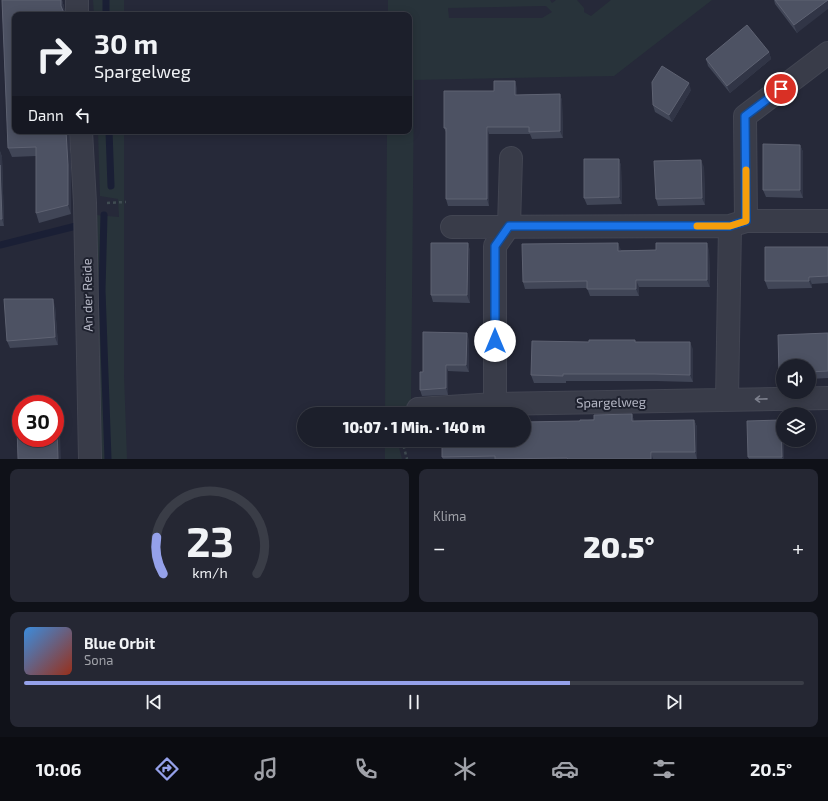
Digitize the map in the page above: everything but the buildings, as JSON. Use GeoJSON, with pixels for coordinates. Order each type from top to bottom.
{"type":"FeatureCollection","features":[{"type":"Feature","properties":{"kind":"street"},"geometry":{"type":"LineString","coordinates":[[77,0],[77,12]]}},
{"type":"Feature","properties":{"kind":"street"},"geometry":{"type":"LineString","coordinates":[[727,400],[745,116],[828,53]]}},
{"type":"Feature","properties":{"kind":"street","name":"An der Reide"},"geometry":{"type":"LineString","coordinates":[[81,134],[85,203],[90,459]]}},
{"type":"Feature","properties":{"kind":"street"},"geometry":{"type":"LineString","coordinates":[[495,404],[495,246],[509,226],[511,158]]}},
{"type":"Feature","properties":{"kind":"street"},"geometry":{"type":"LineString","coordinates":[[452,226],[738,224],[828,221]]}},
{"type":"Feature","properties":{"kind":"street","name":"Spargelweg"},"geometry":{"type":"LineString","coordinates":[[449,407],[495,404],[828,398]]}},
{"type":"Feature","properties":{"kind":"path"},"geometry":{"type":"LineString","coordinates":[[404,447],[407,459]]}},
{"type":"Feature","properties":{"kind":"shaded area"},"geometry":{"type":"Polygon","coordinates":[[[93,0],[124,0],[124,12],[94,12],[93,0]]]}},
{"type":"Feature","properties":{"kind":"shaded area"},"geometry":{"type":"Polygon","coordinates":[[[388,0],[550,0],[552,3],[556,0],[577,0],[584,8],[584,12],[591,16],[611,0],[712,0],[614,76],[414,80],[411,406],[385,407],[387,134],[412,134],[412,12],[388,12],[388,0]],[[546,6],[448,8],[449,18],[542,18],[552,12],[546,6]]]}},
{"type":"Feature","properties":{"kind":"shaded area"},"geometry":{"type":"Polygon","coordinates":[[[98,134],[124,134],[124,375],[127,459],[99,459],[93,226],[96,215],[119,217],[118,199],[100,196],[98,134]]]}},
{"type":"Feature","properties":{"kind":"shaded area"},"geometry":{"type":"Polygon","coordinates":[[[385,447],[399,447],[402,459],[385,459],[385,447]]]}},
{"type":"Feature","properties":{"kind":"waterway"},"geometry":{"type":"LineString","coordinates":[[106,0],[106,12]]}},
{"type":"Feature","properties":{"kind":"waterway"},"geometry":{"type":"LineString","coordinates":[[109,134],[111,186]]}},
{"type":"Feature","properties":{"kind":"waterway"},"geometry":{"type":"LineString","coordinates":[[104,215],[102,290],[108,459]]}},
{"type":"Feature","properties":{"kind":"waterway"},"geometry":{"type":"LineString","coordinates":[[0,245],[80,225]]}},
{"type":"Feature","properties":{"kind":"slow traffic"},"geometry":{"type":"LineString","coordinates":[[697,226],[730,226],[746,221],[746,170]]}},
{"type":"Feature","properties":{"kind":"route"},"geometry":{"type":"LineString","coordinates":[[495,341],[495,246],[509,226],[730,226],[746,221],[745,116],[781,89]]}}]}
